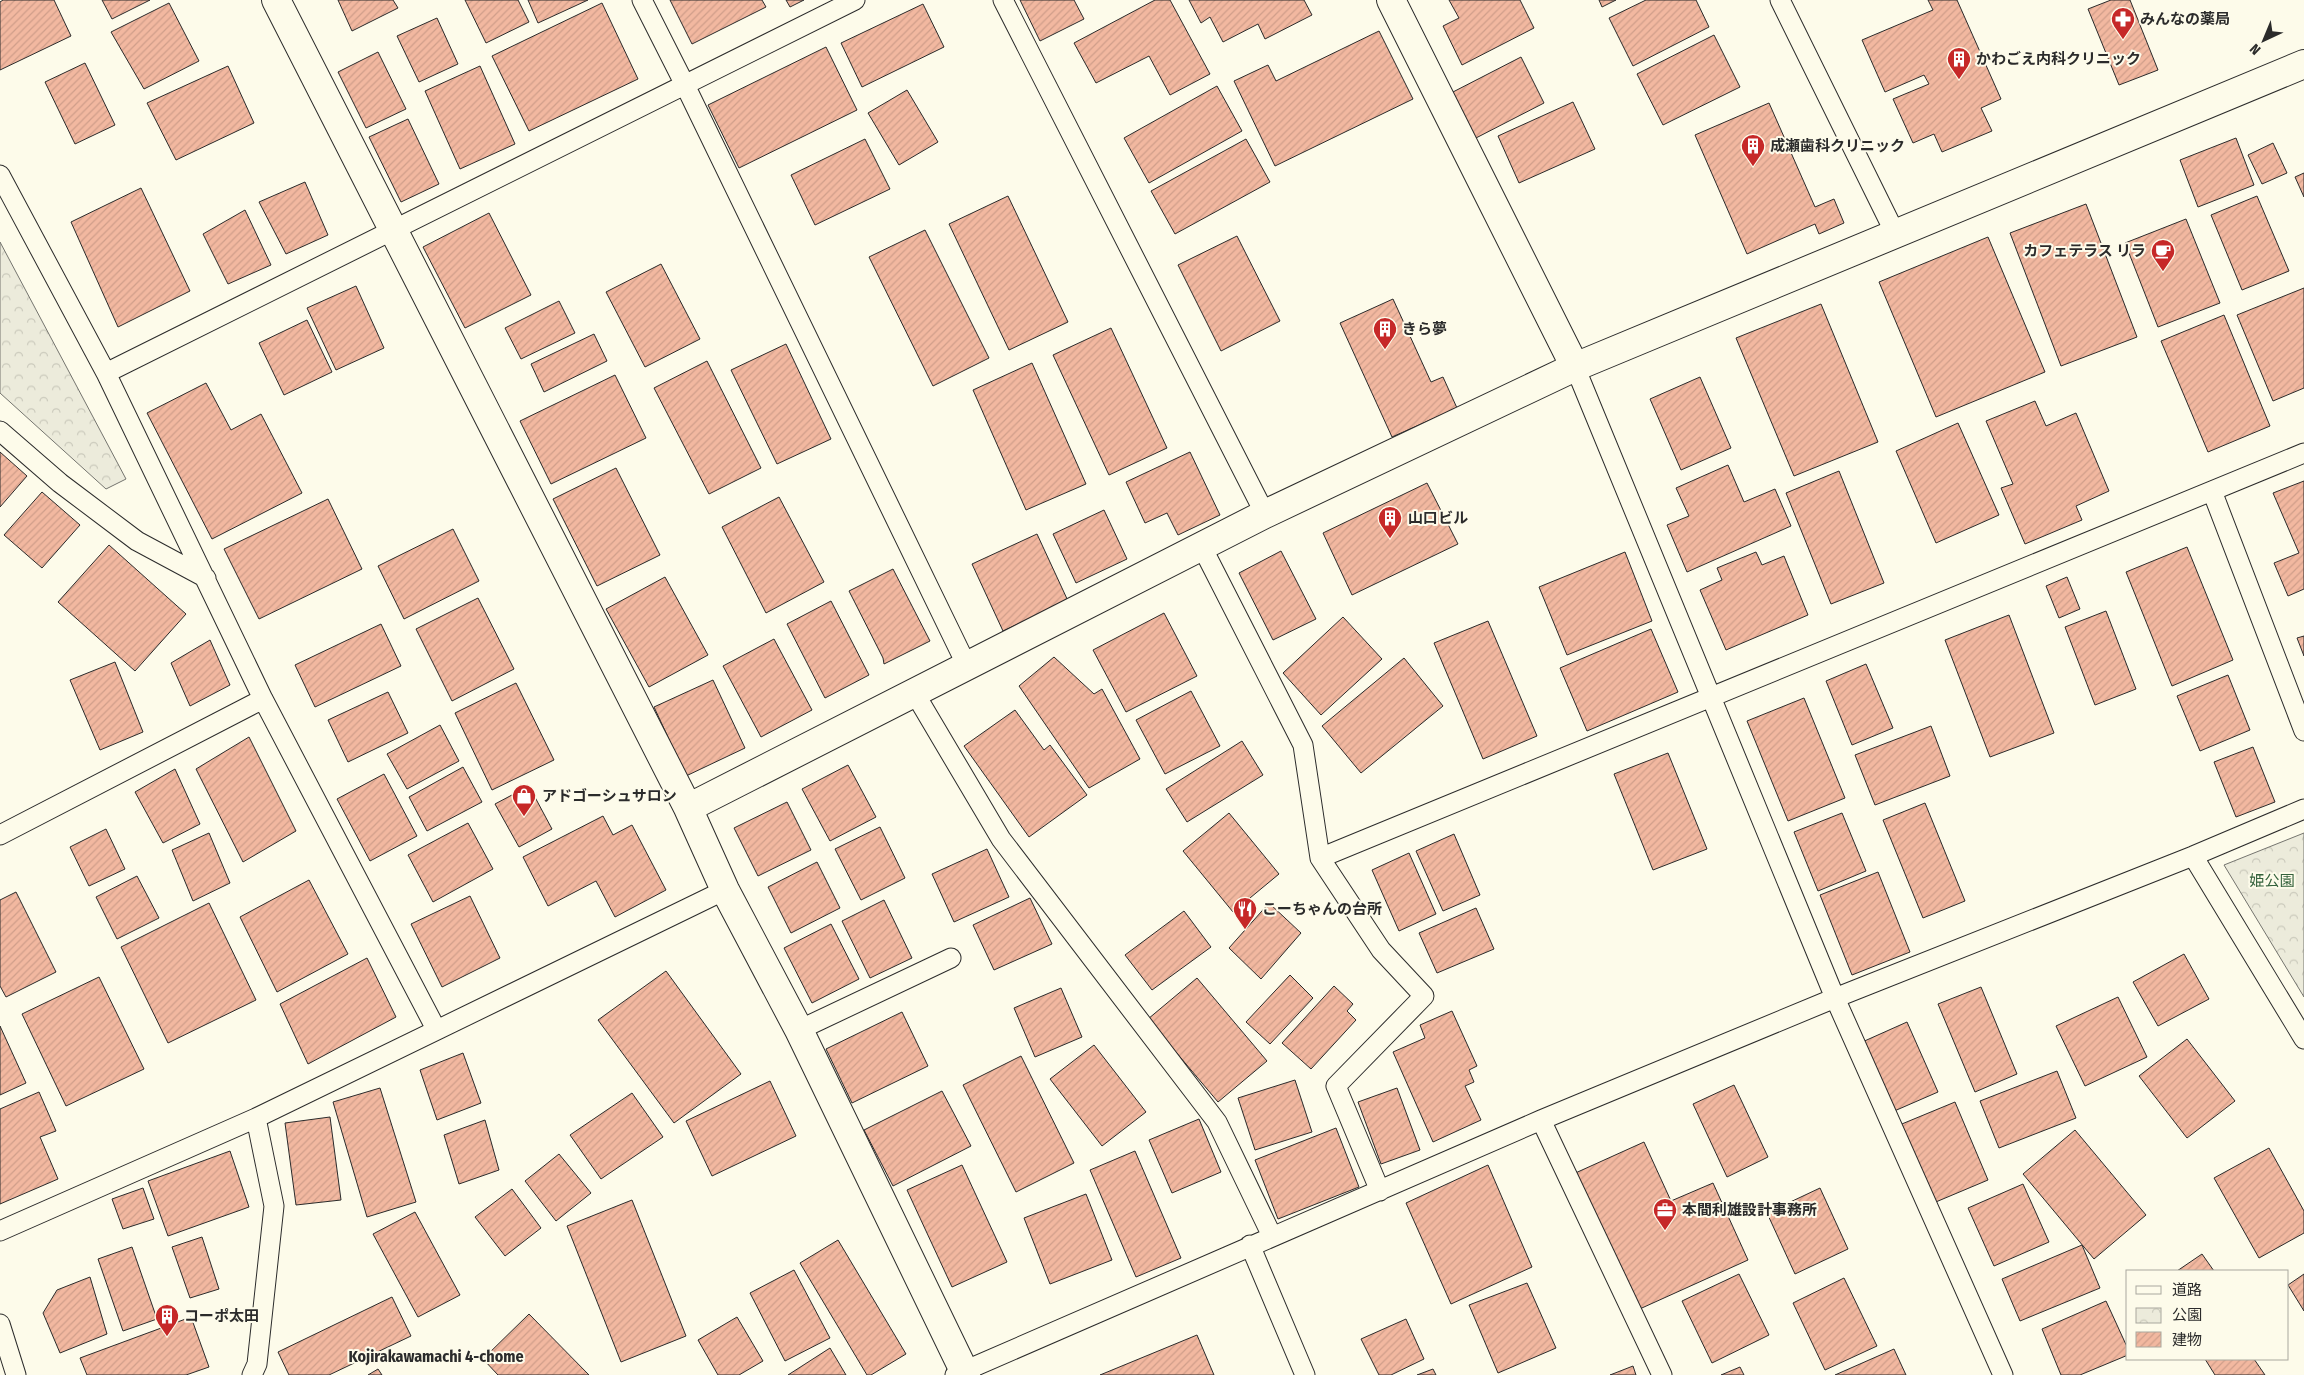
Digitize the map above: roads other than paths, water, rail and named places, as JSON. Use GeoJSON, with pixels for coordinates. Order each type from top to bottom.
{"type":"FeatureCollection","features":[{"type":"Feature","properties":{"kind":"street"},"geometry":{"type":"LineString","coordinates":[[276,0],[688,808],[725,890],[799,1030],[961,1373]]}},
{"type":"Feature","properties":{"kind":"street"},"geometry":{"type":"LineString","coordinates":[[1391,0],[1575,366]]}},
{"type":"Feature","properties":{"kind":"street"},"geometry":{"type":"LineString","coordinates":[[688,808],[1265,514],[1575,366],[1896,235],[2304,64]]}},
{"type":"Feature","properties":{"kind":"lane"},"geometry":{"type":"LineString","coordinates":[[642,0],[967,666]]}},
{"type":"Feature","properties":{"kind":"lane"},"geometry":{"type":"LineString","coordinates":[[106,373],[855,0]]}},
{"type":"Feature","properties":{"kind":"lane"},"geometry":{"type":"LineString","coordinates":[[1003,0],[1265,514]]}},
{"type":"Feature","properties":{"kind":"lane"},"geometry":{"type":"LineString","coordinates":[[1780,0],[1896,235]]}},
{"type":"Feature","properties":{"kind":"lane"},"geometry":{"type":"LineString","coordinates":[[0,175],[106,373],[263,700],[436,1029]]}},
{"type":"Feature","properties":{"kind":"lane"},"geometry":{"type":"LineString","coordinates":[[1575,366],[1835,998],[2004,1375]]}},
{"type":"Feature","properties":{"kind":"lane"},"geometry":{"type":"LineString","coordinates":[[0,431],[60,483],[137,541],[206,578]]}},
{"type":"Feature","properties":{"kind":"lane"},"geometry":{"type":"LineString","coordinates":[[1320,858],[2304,453]]}},
{"type":"Feature","properties":{"kind":"lane"},"geometry":{"type":"LineString","coordinates":[[2212,491],[2304,731]]}},
{"type":"Feature","properties":{"kind":"lane"},"geometry":{"type":"LineString","coordinates":[[1202,547],[1304,745],[1320,858],[1381,950],[1424,996],[1336,1086],[1380,1191]]}},
{"type":"Feature","properties":{"kind":"lane"},"geometry":{"type":"LineString","coordinates":[[914,692],[1002,839],[1217,1122],[1272,1236]]}},
{"type":"Feature","properties":{"kind":"lane"},"geometry":{"type":"LineString","coordinates":[[0,835],[263,700]]}},
{"type":"Feature","properties":{"kind":"lane"},"geometry":{"type":"LineString","coordinates":[[961,1373],[1541,1120],[1835,998],[2193,856],[2304,809]]}},
{"type":"Feature","properties":{"kind":"lane"},"geometry":{"type":"LineString","coordinates":[[2193,856],[2304,1039]]}},
{"type":"Feature","properties":{"kind":"lane"},"geometry":{"type":"LineString","coordinates":[[0,1231],[256,1118],[725,890]]}},
{"type":"Feature","properties":{"kind":"lane"},"geometry":{"type":"LineString","coordinates":[[799,1030],[951,958]]}},
{"type":"Feature","properties":{"kind":"lane"},"geometry":{"type":"LineString","coordinates":[[252,1375],[257,1364],[274,1206],[256,1118]]}},
{"type":"Feature","properties":{"kind":"lane"},"geometry":{"type":"LineString","coordinates":[[1541,1120],[1662,1375]]}},
{"type":"Feature","properties":{"kind":"lane"},"geometry":{"type":"LineString","coordinates":[[1250,1246],[1305,1375]]}},
{"type":"Feature","properties":{"kind":"lane"},"geometry":{"type":"LineString","coordinates":[[0,1324],[16,1375]]}},
{"type":"Feature","properties":{"kind":"place","name":"みんなの薬局"},"geometry":{"type":"Point","coordinates":[2123,40]}},
{"type":"Feature","properties":{"kind":"place","name":"かわごえ内科クリニック"},"geometry":{"type":"Point","coordinates":[1959,80]}},
{"type":"Feature","properties":{"kind":"place","name":"成瀬歯科クリニック"},"geometry":{"type":"Point","coordinates":[1753,167]}},
{"type":"Feature","properties":{"kind":"place","name":"カフェテラス リラ"},"geometry":{"type":"Point","coordinates":[2163,272]}},
{"type":"Feature","properties":{"kind":"place","name":"きら夢"},"geometry":{"type":"Point","coordinates":[1385,350]}},
{"type":"Feature","properties":{"kind":"place","name":"山口ビル"},"geometry":{"type":"Point","coordinates":[1390,539]}},
{"type":"Feature","properties":{"kind":"place","name":"アドゴーシュサロン"},"geometry":{"type":"Point","coordinates":[524,817]}},
{"type":"Feature","properties":{"kind":"place","name":"こーちゃんの台所"},"geometry":{"type":"Point","coordinates":[1245,930]}},
{"type":"Feature","properties":{"kind":"place","name":"本間利雄設計事務所"},"geometry":{"type":"Point","coordinates":[1665,1231]}},
{"type":"Feature","properties":{"kind":"place","name":"コーポ太田"},"geometry":{"type":"Point","coordinates":[167,1337]}},
{"type":"Feature","properties":{"kind":"district","name":"Kojirakawamachi 4-chome"},"geometry":{"type":"Point","coordinates":[436,1356]}},
{"type":"Feature","properties":{"kind":"park label","name":"姫公園"},"geometry":{"type":"Point","coordinates":[2272,881]}}]}
